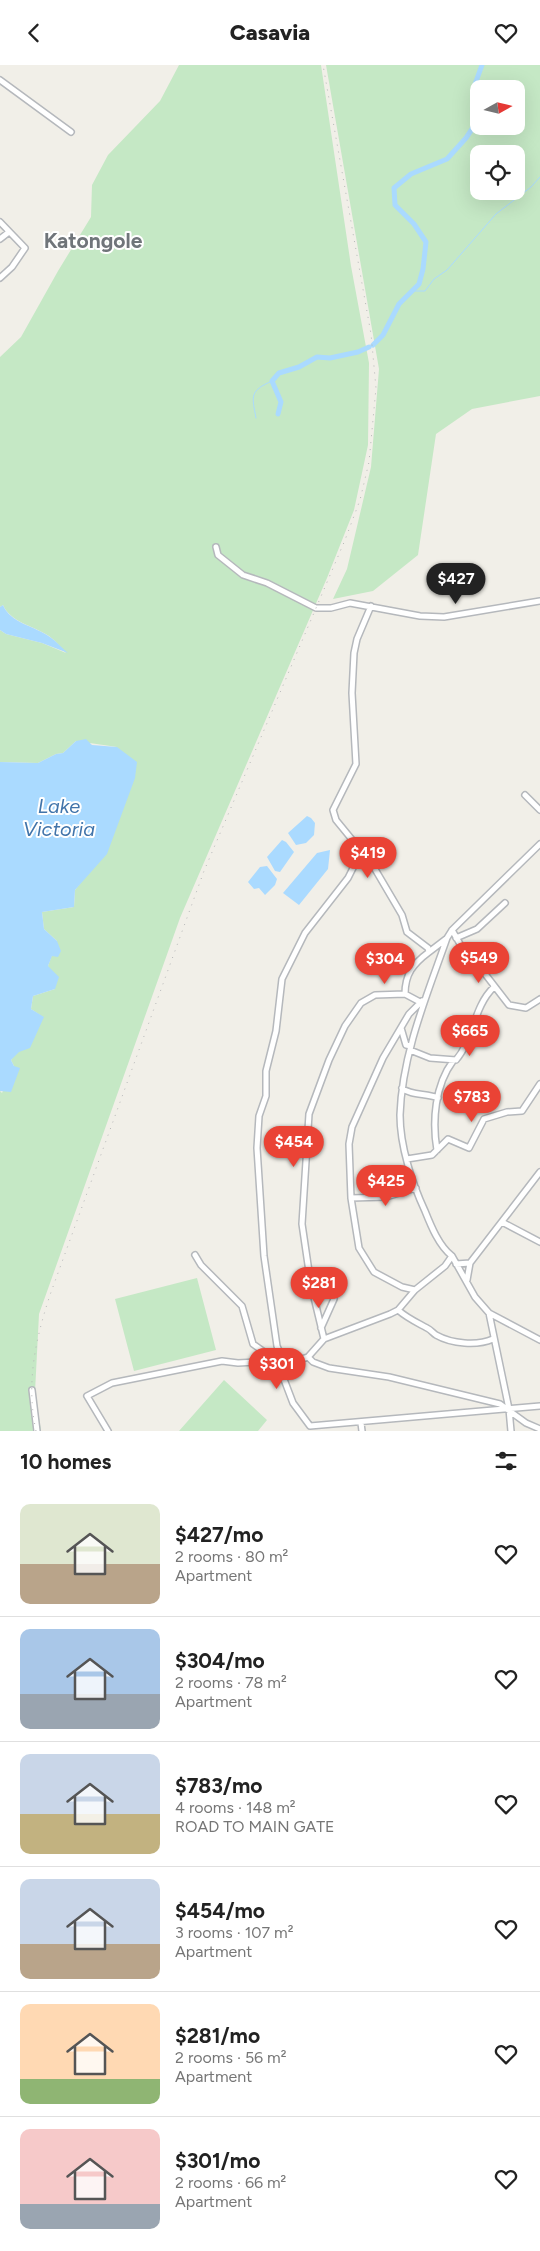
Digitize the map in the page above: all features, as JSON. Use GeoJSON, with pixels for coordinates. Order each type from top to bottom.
{"type":"FeatureCollection","features":[{"type":"Feature","properties":{"kind":"street"},"geometry":{"type":"LineString","coordinates":[[0,80],[71,132]]}},
{"type":"Feature","properties":{"kind":"street"},"geometry":{"type":"LineString","coordinates":[[0,222],[25,248],[12,267],[0,278]]}},
{"type":"Feature","properties":{"kind":"street"},"geometry":{"type":"LineString","coordinates":[[0,239],[9,232]]}},
{"type":"Feature","properties":{"kind":"street"},"geometry":{"type":"LineString","coordinates":[[216,547],[218,555],[243,575],[267,583],[316,609],[331,608],[350,603],[420,616],[444,617],[540,601]]}},
{"type":"Feature","properties":{"kind":"street"},"geometry":{"type":"LineString","coordinates":[[371,606],[357,639],[354,653],[352,693],[356,764],[333,810],[336,820],[372,864],[381,883],[396,904],[402,915],[406,932],[428,948],[429,952]]}},
{"type":"Feature","properties":{"kind":"street"},"geometry":{"type":"LineString","coordinates":[[525,795],[540,809]]}},
{"type":"Feature","properties":{"kind":"street"},"geometry":{"type":"LineString","coordinates":[[540,844],[452,930],[447,938],[422,1001],[402,1088],[400,1117],[407,1159],[416,1189],[432,1227],[446,1251],[452,1256],[467,1280],[475,1297],[488,1313],[540,1339]]}},
{"type":"Feature","properties":{"kind":"street"},"geometry":{"type":"LineString","coordinates":[[359,848],[355,864],[348,878],[306,933],[282,979],[276,1031],[266,1071],[266,1096],[257,1131],[264,1256],[277,1346],[283,1355],[296,1359],[308,1357],[324,1339],[390,1315],[398,1310],[415,1290],[445,1266],[452,1256]]}},
{"type":"Feature","properties":{"kind":"street"},"geometry":{"type":"LineString","coordinates":[[456,937],[467,935],[477,929],[505,903]]}},
{"type":"Feature","properties":{"kind":"street"},"geometry":{"type":"LineString","coordinates":[[452,930],[464,951],[472,957],[509,1005],[520,1009],[530,1007],[540,999]]}},
{"type":"Feature","properties":{"kind":"street"},"geometry":{"type":"LineString","coordinates":[[404,994],[405,982],[412,967],[447,938]]}},
{"type":"Feature","properties":{"kind":"street"},"geometry":{"type":"LineString","coordinates":[[437,1150],[434,1119],[438,1098],[447,1072],[453,1061],[460,1057],[484,998],[494,987]]}},
{"type":"Feature","properties":{"kind":"street"},"geometry":{"type":"LineString","coordinates":[[324,1339],[311,1285],[302,1224],[309,1114],[329,1060],[356,1008],[364,1000],[375,995],[404,994],[422,1001]]}},
{"type":"Feature","properties":{"kind":"street"},"geometry":{"type":"LineString","coordinates":[[415,1290],[402,1287],[374,1272],[359,1248],[351,1198],[349,1144],[352,1127],[383,1057],[401,1028],[422,1001]]}},
{"type":"Feature","properties":{"kind":"street"},"geometry":{"type":"LineString","coordinates":[[401,1028],[406,1045],[430,1058],[453,1061]]}},
{"type":"Feature","properties":{"kind":"street"},"geometry":{"type":"LineString","coordinates":[[446,1059],[447,1072]]}},
{"type":"Feature","properties":{"kind":"street"},"geometry":{"type":"LineString","coordinates":[[407,1159],[429,1157],[448,1139],[469,1148],[484,1119],[507,1112],[522,1111],[540,1084]]}},
{"type":"Feature","properties":{"kind":"street"},"geometry":{"type":"LineString","coordinates":[[402,1088],[406,1091],[429,1094],[438,1098]]}},
{"type":"Feature","properties":{"kind":"street"},"geometry":{"type":"LineString","coordinates":[[467,1280],[470,1263],[540,1172]]}},
{"type":"Feature","properties":{"kind":"street"},"geometry":{"type":"LineString","coordinates":[[351,1198],[386,1197],[416,1189]]}},
{"type":"Feature","properties":{"kind":"street"},"geometry":{"type":"LineString","coordinates":[[502,1221],[540,1242]]}},
{"type":"Feature","properties":{"kind":"street"},"geometry":{"type":"LineString","coordinates":[[195,1255],[202,1265],[242,1306],[256,1348],[277,1361],[293,1403],[310,1427],[540,1406]]}},
{"type":"Feature","properties":{"kind":"street"},"geometry":{"type":"LineString","coordinates":[[456,1264],[470,1263]]}},
{"type":"Feature","properties":{"kind":"street"},"geometry":{"type":"LineString","coordinates":[[321,1328],[334,1299]]}},
{"type":"Feature","properties":{"kind":"street"},"geometry":{"type":"LineString","coordinates":[[398,1310],[410,1320],[428,1328],[438,1336],[458,1342],[479,1344],[492,1339]]}},
{"type":"Feature","properties":{"kind":"street"},"geometry":{"type":"LineString","coordinates":[[488,1313],[492,1339],[509,1409],[511,1431]]}},
{"type":"Feature","properties":{"kind":"street"},"geometry":{"type":"LineString","coordinates":[[108,1431],[87,1396],[112,1383],[222,1361],[238,1363],[277,1361],[283,1355]]}},
{"type":"Feature","properties":{"kind":"street"},"geometry":{"type":"LineString","coordinates":[[308,1357],[313,1362],[329,1368],[389,1377],[500,1404],[526,1423],[540,1429]]}},
{"type":"Feature","properties":{"kind":"street"},"geometry":{"type":"LineString","coordinates":[[32,1390],[37,1431]]}},
{"type":"Feature","properties":{"kind":"street"},"geometry":{"type":"LineString","coordinates":[[361,1423],[362,1431]]}},
{"type":"Feature","properties":{"kind":"green space"},"geometry":{"type":"Polygon","coordinates":[[[179,65],[321,65],[351,266],[369,363],[368,445],[354,510],[327,578],[180,918],[39,1314],[35,1392],[41,1431],[0,1431],[0,1091],[2,1093],[14,1066],[11,1060],[43,1017],[31,1009],[33,996],[55,989],[48,966],[57,941],[44,929],[42,912],[74,907],[75,890],[86,876],[117,747],[76,741],[63,753],[56,754],[38,763],[0,762],[0,630],[6,634],[42,643],[66,653],[49,636],[11,616],[3,605],[0,607],[0,357],[21,337],[91,217],[92,185],[108,155],[160,101],[179,65]]]}},
{"type":"Feature","properties":{"kind":"green space"},"geometry":{"type":"Polygon","coordinates":[[[326,65],[540,65],[540,396],[472,409],[436,434],[418,555],[373,591],[333,599],[347,569],[371,467],[379,369],[326,65]]]}},
{"type":"Feature","properties":{"kind":"green space"},"geometry":{"type":"Polygon","coordinates":[[[197,1278],[216,1350],[134,1371],[115,1299],[197,1278]]]}},
{"type":"Feature","properties":{"kind":"green space"},"geometry":{"type":"Polygon","coordinates":[[[224,1380],[267,1420],[258,1431],[179,1431],[224,1380]]]}},
{"type":"Feature","properties":{"kind":"water"},"geometry":{"type":"Polygon","coordinates":[[[3,605],[11,616],[44,633],[68,653],[42,643],[6,634],[0,630],[0,607],[3,605]]]}},
{"type":"Feature","properties":{"kind":"water","name":"Lake Victoria"},"geometry":{"type":"Polygon","coordinates":[[[86,739],[92,745],[117,747],[137,762],[135,778],[107,854],[75,890],[74,907],[42,912],[44,929],[57,941],[61,951],[58,957],[52,956],[48,966],[59,977],[55,989],[33,996],[31,1009],[44,1017],[30,1048],[19,1052],[11,1060],[14,1066],[20,1068],[11,1092],[0,1091],[0,762],[38,763],[56,754],[63,753],[76,741],[86,739]]]}},
{"type":"Feature","properties":{"kind":"water"},"geometry":{"type":"Polygon","coordinates":[[[307,816],[315,823],[314,835],[306,843],[296,845],[288,833],[307,816]]]}},
{"type":"Feature","properties":{"kind":"water"},"geometry":{"type":"Polygon","coordinates":[[[282,840],[294,852],[280,872],[275,871],[267,857],[282,840]]]}},
{"type":"Feature","properties":{"kind":"water"},"geometry":{"type":"Polygon","coordinates":[[[330,850],[328,869],[299,905],[283,893],[317,853],[330,850]]]}},
{"type":"Feature","properties":{"kind":"water"},"geometry":{"type":"Polygon","coordinates":[[[267,866],[277,879],[275,885],[265,895],[259,888],[254,889],[248,882],[260,867],[267,866]]]}},
{"type":"Feature","properties":{"kind":"waterway"},"geometry":{"type":"LineString","coordinates":[[373,345],[383,335],[399,304],[419,284],[423,269],[426,242],[414,224],[395,205],[394,188],[411,174],[447,159],[466,138],[476,123],[474,87],[482,65]]}},
{"type":"Feature","properties":{"kind":"waterway"},"geometry":{"type":"LineString","coordinates":[[412,291],[425,291],[434,279],[447,270],[496,214],[531,187],[540,177]]}},
{"type":"Feature","properties":{"kind":"waterway"},"geometry":{"type":"LineString","coordinates":[[278,414],[281,402],[272,381],[279,373],[299,367],[317,357],[330,358],[358,352],[369,347]]}},
{"type":"Feature","properties":{"kind":"waterway"},"geometry":{"type":"LineString","coordinates":[[256,418],[254,395],[259,388],[272,381]]}},
{"type":"Feature","properties":{"kind":"railway"},"geometry":{"type":"LineString","coordinates":[[36,1431],[33,1413],[32,1379],[36,1346],[50,1295],[204,871],[345,540],[360,500],[369,462],[376,388],[371,334],[323,65]]}},
{"type":"Feature","properties":{"kind":"district","name":"Katongole"},"geometry":{"type":"Point","coordinates":[93,241]}}]}
